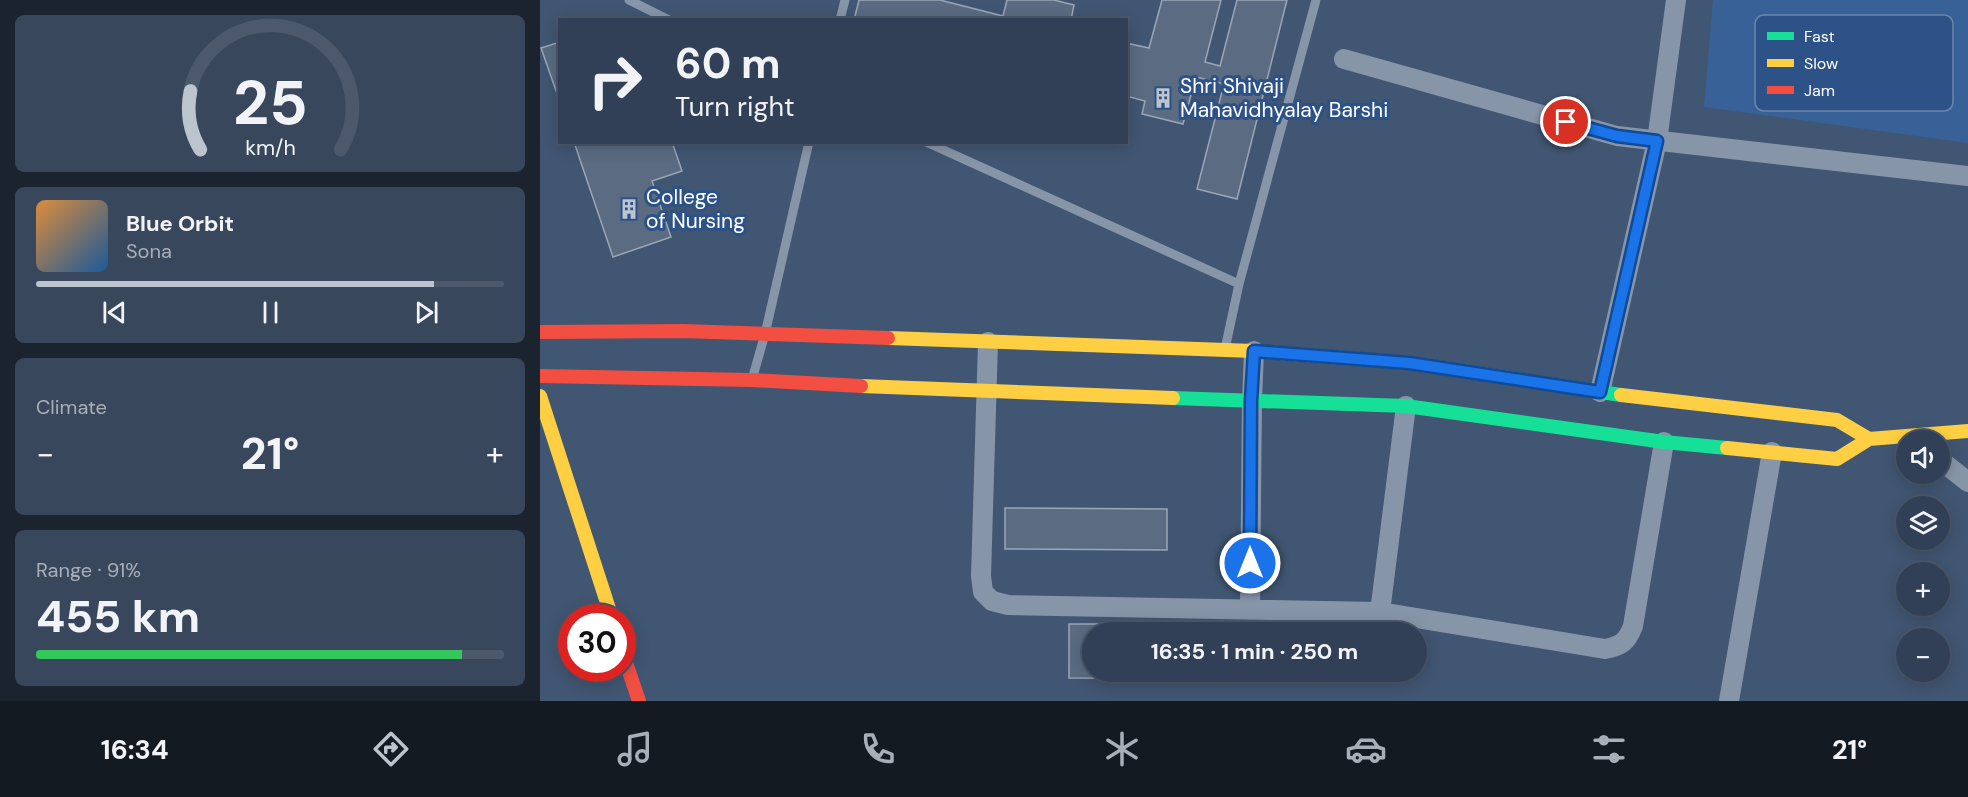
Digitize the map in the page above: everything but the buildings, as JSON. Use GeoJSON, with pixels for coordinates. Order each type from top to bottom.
{"type":"FeatureCollection","features":[{"type":"Feature","properties":{"kind":"street"},"geometry":{"type":"LineString","coordinates":[[1600,392],[1657,141],[1676,0]]}},
{"type":"Feature","properties":{"kind":"street"},"geometry":{"type":"LineString","coordinates":[[1344,59],[1617,136],[1968,176]]}},
{"type":"Feature","properties":{"kind":"street"},"geometry":{"type":"LineString","coordinates":[[540,332],[684,331],[1224,349],[1409,363],[1600,392],[1837,420],[1869,439],[1896,439]]}},
{"type":"Feature","properties":{"kind":"street"},"geometry":{"type":"LineString","coordinates":[[988,342],[982,592],[992,601],[1008,605],[1380,612],[1605,648],[1620,646],[1628,639],[1633,626],[1664,442]]}},
{"type":"Feature","properties":{"kind":"street"},"geometry":{"type":"LineString","coordinates":[[1250,610],[1251,401],[1254,351]]}},
{"type":"Feature","properties":{"kind":"street"},"geometry":{"type":"LineString","coordinates":[[540,376],[752,380],[985,392],[1406,406],[1664,442],[1837,459],[1869,439]]}},
{"type":"Feature","properties":{"kind":"street"},"geometry":{"type":"LineString","coordinates":[[540,396],[607,604]]}},
{"type":"Feature","properties":{"kind":"street"},"geometry":{"type":"LineString","coordinates":[[1380,612],[1406,406]]}},
{"type":"Feature","properties":{"kind":"street"},"geometry":{"type":"LineString","coordinates":[[1950,434],[1968,431]]}},
{"type":"Feature","properties":{"kind":"street"},"geometry":{"type":"LineString","coordinates":[[1729,701],[1772,452]]}},
{"type":"Feature","properties":{"kind":"street"},"geometry":{"type":"LineString","coordinates":[[1950,468],[1968,482]]}},
{"type":"Feature","properties":{"kind":"street"},"geometry":{"type":"LineString","coordinates":[[633,682],[639,701]]}},
{"type":"Feature","properties":{"kind":"lane"},"geometry":{"type":"LineString","coordinates":[[629,0],[665,18]]}},
{"type":"Feature","properties":{"kind":"lane"},"geometry":{"type":"LineString","coordinates":[[840,18],[845,0]]}},
{"type":"Feature","properties":{"kind":"lane"},"geometry":{"type":"LineString","coordinates":[[1224,349],[1239,284],[1316,0]]}},
{"type":"Feature","properties":{"kind":"lane"},"geometry":{"type":"LineString","coordinates":[[752,380],[765,334],[809,144]]}},
{"type":"Feature","properties":{"kind":"lane"},"geometry":{"type":"LineString","coordinates":[[930,144],[1239,284]]}},
{"type":"Feature","properties":{"kind":"shaded area"},"geometry":{"type":"Polygon","coordinates":[[[1713,0],[1968,0],[1968,143],[1704,107],[1713,0]]]}},
{"type":"Feature","properties":{"kind":"traffic: fast"},"geometry":{"type":"LineString","coordinates":[[1343,358],[1409,363],[1621,395]]}},
{"type":"Feature","properties":{"kind":"traffic: fast"},"geometry":{"type":"LineString","coordinates":[[1173,398],[1406,406],[1664,442],[1727,448]]}},
{"type":"Feature","properties":{"kind":"traffic: slow"},"geometry":{"type":"LineString","coordinates":[[888,338],[1254,351],[1343,358]]}},
{"type":"Feature","properties":{"kind":"traffic: slow"},"geometry":{"type":"LineString","coordinates":[[861,386],[1173,398]]}},
{"type":"Feature","properties":{"kind":"traffic: slow"},"geometry":{"type":"LineString","coordinates":[[1621,395],[1837,420],[1869,439]]}},
{"type":"Feature","properties":{"kind":"traffic: slow"},"geometry":{"type":"LineString","coordinates":[[540,396],[607,604]]}},
{"type":"Feature","properties":{"kind":"traffic: slow"},"geometry":{"type":"LineString","coordinates":[[1727,448],[1837,459],[1869,439],[1968,431]]}},
{"type":"Feature","properties":{"kind":"traffic: jam"},"geometry":{"type":"LineString","coordinates":[[540,332],[684,331],[888,338]]}},
{"type":"Feature","properties":{"kind":"traffic: jam"},"geometry":{"type":"LineString","coordinates":[[540,376],[752,380],[861,386]]}},
{"type":"Feature","properties":{"kind":"traffic: jam"},"geometry":{"type":"LineString","coordinates":[[633,682],[639,701]]}},
{"type":"Feature","properties":{"kind":"place","name":"Shri Shivaji Mahavidhyalay Barshi"},"geometry":{"type":"Point","coordinates":[1163,98]}},
{"type":"Feature","properties":{"kind":"place","name":"College of Nursing"},"geometry":{"type":"Point","coordinates":[629,209]}},
{"type":"Feature","properties":{"kind":"route"},"geometry":{"type":"LineString","coordinates":[[1250,563],[1251,401],[1254,351],[1409,363],[1600,392],[1657,141],[1617,136],[1566,122]]}}]}
